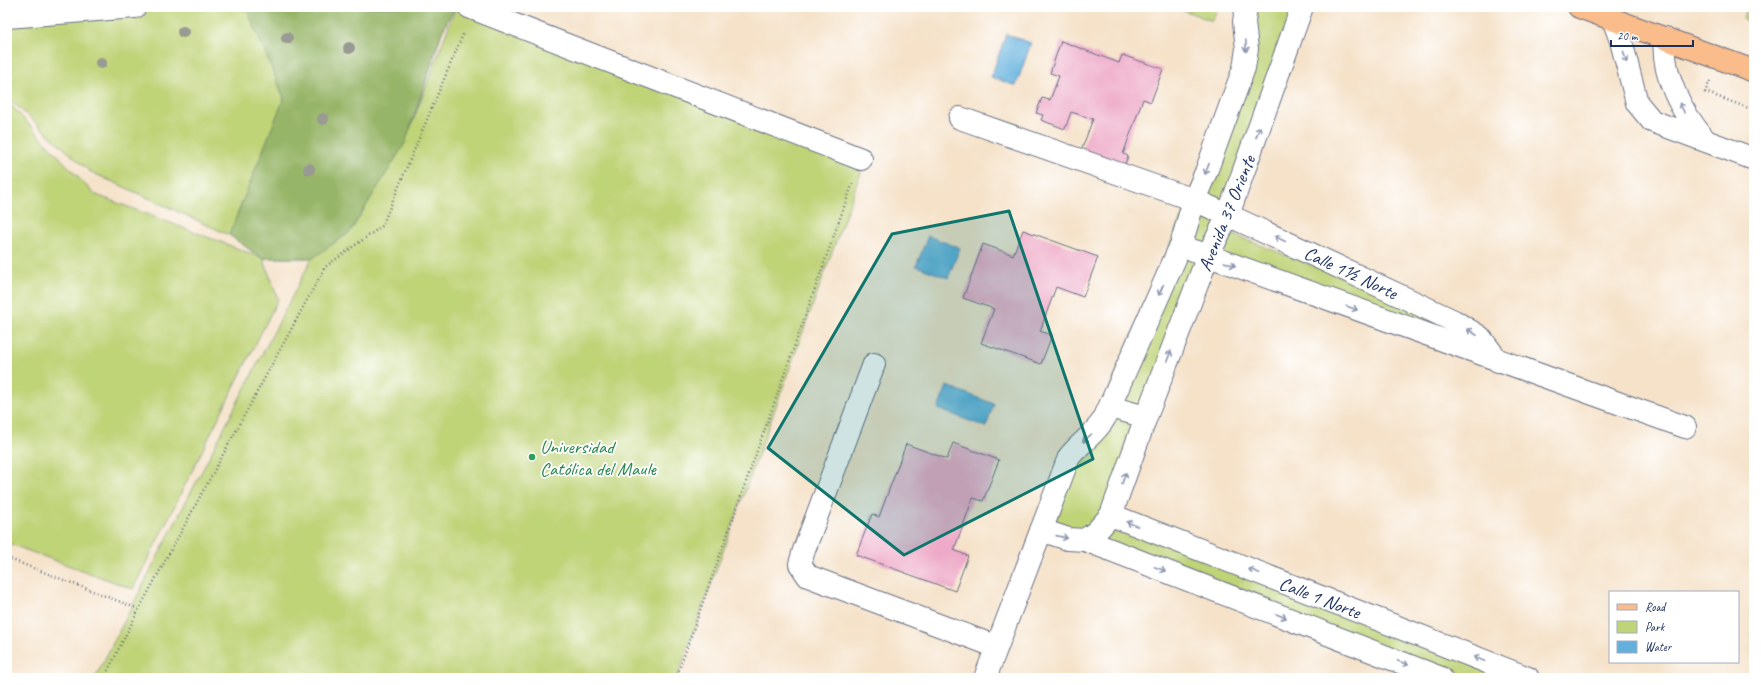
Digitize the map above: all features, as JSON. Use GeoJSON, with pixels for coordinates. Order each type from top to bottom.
{"type":"FeatureCollection","features":[{"type":"Feature","properties":{"kind":"main road"},"geometry":{"type":"LineString","coordinates":[[1579,7],[1754,71]]}},
{"type":"Feature","properties":{"kind":"street"},"geometry":{"type":"LineString","coordinates":[[7,17],[135,7]]}},
{"type":"Feature","properties":{"kind":"street","name":"Avenida 37 Oriente"},"geometry":{"type":"LineString","coordinates":[[985,678],[1069,456],[1076,447],[1099,428],[1110,407],[1180,245],[1194,200],[1206,172],[1244,68],[1247,49],[1244,22],[1246,7]]}},
{"type":"Feature","properties":{"kind":"street","name":"Avenida 37 Oriente"},"geometry":{"type":"LineString","coordinates":[[1085,540],[1096,532],[1111,515],[1146,417],[1208,256],[1228,215],[1302,7]]}},
{"type":"Feature","properties":{"kind":"street"},"geometry":{"type":"LineString","coordinates":[[471,8],[861,159]]}},
{"type":"Feature","properties":{"kind":"street"},"geometry":{"type":"LineString","coordinates":[[1613,20],[1621,41],[1637,103],[1652,121],[1754,159]]}},
{"type":"Feature","properties":{"kind":"street"},"geometry":{"type":"LineString","coordinates":[[1665,38],[1664,50],[1666,64],[1677,97],[1690,122],[1705,140]]}},
{"type":"Feature","properties":{"kind":"street","name":"Calle 1½ Norte"},"geometry":{"type":"LineString","coordinates":[[960,118],[1194,200],[1228,215],[1454,321],[1480,337],[1498,361]]}},
{"type":"Feature","properties":{"kind":"street","name":"Calle 1½ Norte"},"geometry":{"type":"LineString","coordinates":[[1180,245],[1684,427]]}},
{"type":"Feature","properties":{"kind":"street"},"geometry":{"type":"LineString","coordinates":[[874,364],[800,564],[808,576],[997,647]]}},
{"type":"Feature","properties":{"kind":"street"},"geometry":{"type":"LineString","coordinates":[[1110,407],[1146,417]]}},
{"type":"Feature","properties":{"kind":"street","name":"Calle 1 Norte"},"geometry":{"type":"LineString","coordinates":[[1111,515],[1528,678]]}},
{"type":"Feature","properties":{"kind":"street"},"geometry":{"type":"LineString","coordinates":[[1041,530],[1068,539],[1085,540]]}},
{"type":"Feature","properties":{"kind":"street","name":"Calle 1 Norte"},"geometry":{"type":"LineString","coordinates":[[1085,540],[1441,678]]}},
{"type":"Feature","properties":{"kind":"path"},"geometry":{"type":"LineString","coordinates":[[104,678],[139,608],[325,267],[382,226],[471,8]]}},
{"type":"Feature","properties":{"kind":"path"},"geometry":{"type":"LineString","coordinates":[[1719,58],[1705,92],[1754,110]]}},
{"type":"Feature","properties":{"kind":"path"},"geometry":{"type":"LineString","coordinates":[[676,678],[861,159]]}},
{"type":"Feature","properties":{"kind":"path"},"geometry":{"type":"LineString","coordinates":[[7,558],[139,608]]}},
{"type":"Feature","properties":{"kind":"highlighted area"},"geometry":{"type":"Polygon","coordinates":[[[1009,211],[1093,459],[904,555],[768,448],[892,234],[1009,211]]]}},
{"type":"Feature","properties":{"kind":"green space"},"geometry":{"type":"Polygon","coordinates":[[[112,7],[455,7],[442,32],[410,129],[456,7],[476,7],[867,156],[677,678],[95,678],[312,258],[263,258],[278,299],[133,589],[7,543],[7,101],[94,194],[260,257],[229,235],[89,171],[7,97],[7,24],[112,7]]]}},
{"type":"Feature","properties":{"kind":"green space"},"geometry":{"type":"Polygon","coordinates":[[[246,7],[455,7],[442,32],[405,143],[350,232],[313,258],[262,258],[229,235],[284,98],[246,7]]]}},
{"type":"Feature","properties":{"kind":"green space"},"geometry":{"type":"Polygon","coordinates":[[[1175,7],[1218,7],[1212,21],[1175,7]]]}},
{"type":"Feature","properties":{"kind":"green space"},"geometry":{"type":"Polygon","coordinates":[[[1246,7],[1301,7],[1219,229],[1454,321],[1498,361],[1208,256],[1111,515],[1528,678],[1441,678],[1053,535],[1069,457],[1089,437],[1244,68],[1246,7]]]}},
{"type":"Feature","properties":{"kind":"green space"},"geometry":{"type":"Polygon","coordinates":[[[1748,7],[1754,7],[1754,24],[1743,19],[1748,7]]]}},
{"type":"Feature","properties":{"kind":"water"},"geometry":{"type":"Polygon","coordinates":[[[1006,34],[1031,43],[1016,86],[991,77],[1006,34]]]}},
{"type":"Feature","properties":{"kind":"water"},"geometry":{"type":"Polygon","coordinates":[[[928,236],[960,248],[948,278],[916,266],[928,236]]]}},
{"type":"Feature","properties":{"kind":"water"},"geometry":{"type":"Polygon","coordinates":[[[947,386],[994,404],[986,427],[938,409],[947,386]]]}},
{"type":"Feature","properties":{"kind":"building"},"geometry":{"type":"Polygon","coordinates":[[[1061,41],[1119,63],[1122,55],[1163,69],[1151,102],[1143,99],[1123,154],[1128,156],[1123,169],[1078,159],[1093,119],[1071,112],[1065,129],[1041,120],[1043,115],[1036,113],[1042,98],[1050,100],[1059,76],[1050,73],[1061,41]]]}},
{"type":"Feature","properties":{"kind":"building"},"geometry":{"type":"Polygon","coordinates":[[[1023,230],[1098,257],[1083,297],[1056,287],[1040,331],[1052,335],[1041,364],[981,343],[994,309],[963,298],[983,244],[1013,255],[1023,230]]]}},
{"type":"Feature","properties":{"kind":"building"},"geometry":{"type":"Polygon","coordinates":[[[953,443],[999,460],[983,501],[973,498],[954,550],[968,556],[955,591],[856,555],[872,514],[879,517],[906,444],[947,459],[953,443]]]}},
{"type":"Feature","properties":{"kind":"place","name":"Universidad Católica del Maule"},"geometry":{"type":"Point","coordinates":[532,457]}}]}
